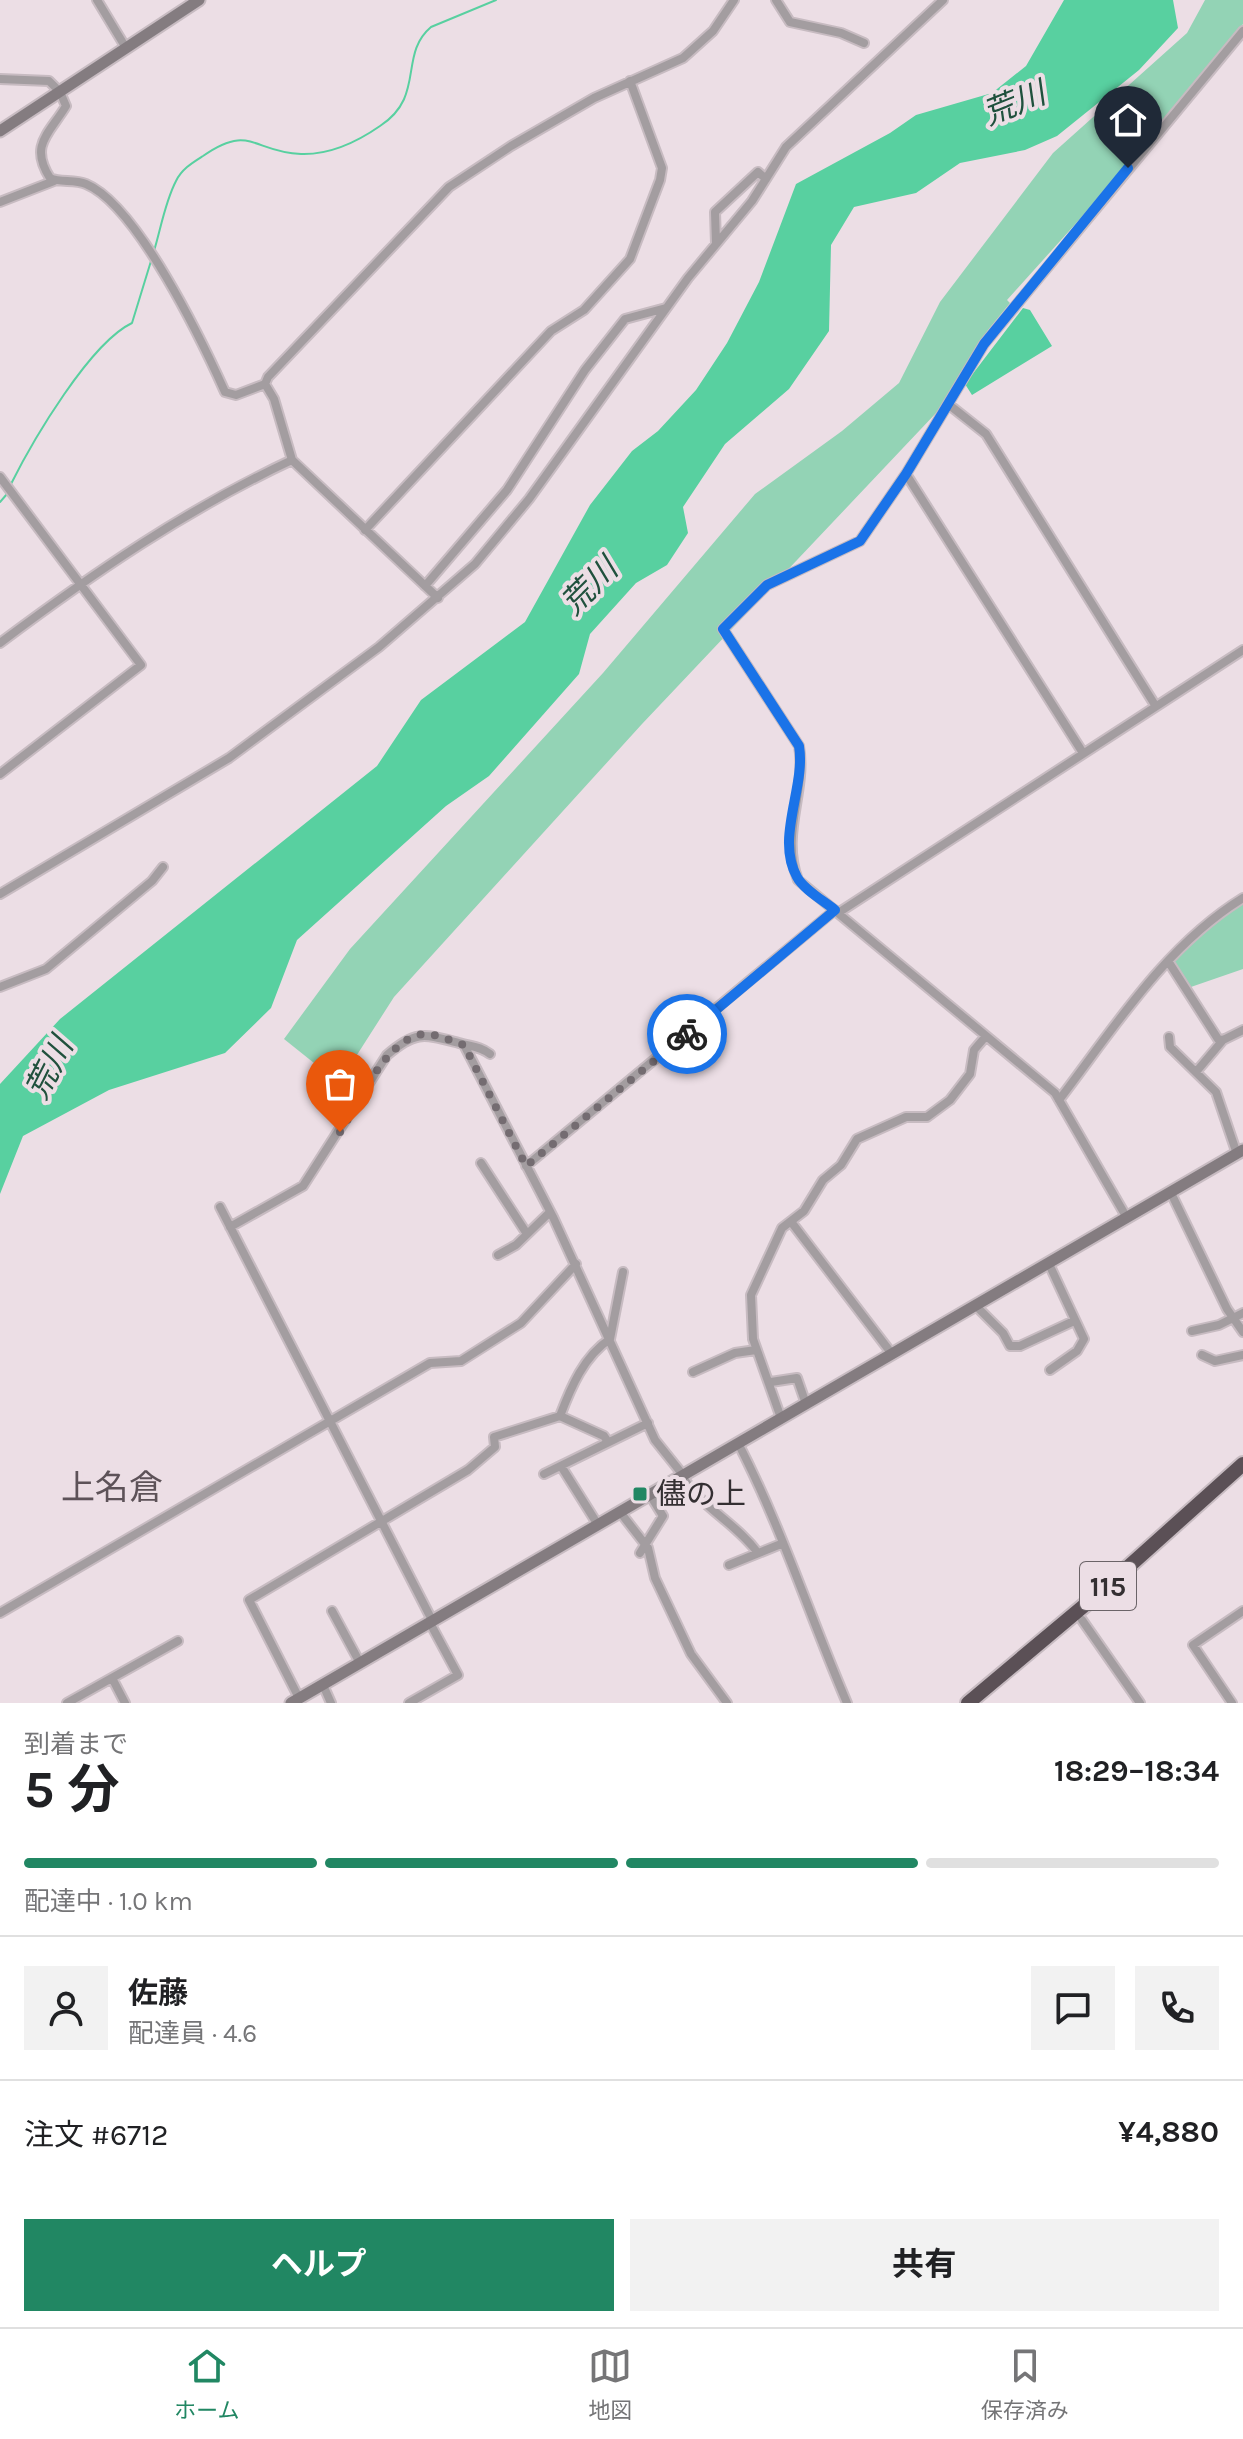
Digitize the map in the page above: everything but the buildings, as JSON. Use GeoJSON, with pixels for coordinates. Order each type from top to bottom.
{"type":"FeatureCollection","features":[{"type":"Feature","properties":{"kind":"highway","name":"115"},"geometry":{"type":"LineString","coordinates":[[968,1703],[1098,1594],[1243,1464]]}},
{"type":"Feature","properties":{"kind":"highway","name":"115"},"geometry":{"type":"LineString","coordinates":[[983,1703],[1082,1620],[1243,1474]]}},
{"type":"Feature","properties":{"kind":"street"},"geometry":{"type":"LineString","coordinates":[[97,0],[126,48]]}},
{"type":"Feature","properties":{"kind":"street"},"geometry":{"type":"LineString","coordinates":[[0,131],[199,0]]}},
{"type":"Feature","properties":{"kind":"street"},"geometry":{"type":"LineString","coordinates":[[265,384],[268,377],[449,187],[511,146],[630,81],[683,58],[700,45],[734,0]]}},
{"type":"Feature","properties":{"kind":"street"},"geometry":{"type":"LineString","coordinates":[[776,0],[790,22],[841,33],[864,43]]}},
{"type":"Feature","properties":{"kind":"street"},"geometry":{"type":"LineString","coordinates":[[0,894],[229,758],[345,674],[475,564],[513,520],[666,308],[792,141],[943,0]]}},
{"type":"Feature","properties":{"kind":"street"},"geometry":{"type":"LineString","coordinates":[[1127,1218],[1059,1100],[798,880],[792,862],[790,839],[801,762],[799,746],[723,629],[767,585],[860,541],[906,474],[984,344],[1243,31]]}},
{"type":"Feature","properties":{"kind":"street"},"geometry":{"type":"LineString","coordinates":[[0,79],[49,81],[60,92],[66,106],[43,136],[40,158],[54,181]]}},
{"type":"Feature","properties":{"kind":"street"},"geometry":{"type":"LineString","coordinates":[[365,530],[551,331],[584,310],[630,259],[662,173],[630,81]]}},
{"type":"Feature","properties":{"kind":"street"},"geometry":{"type":"LineString","coordinates":[[716,244],[715,212],[758,172],[766,179]]}},
{"type":"Feature","properties":{"kind":"street"},"geometry":{"type":"LineString","coordinates":[[0,202],[33,192],[54,181],[73,181],[94,188],[148,247],[228,395],[265,384]]}},
{"type":"Feature","properties":{"kind":"street"},"geometry":{"type":"LineString","coordinates":[[425,586],[507,490],[585,370],[625,319],[666,308]]}},
{"type":"Feature","properties":{"kind":"street"},"geometry":{"type":"LineString","coordinates":[[265,384],[274,399],[292,460],[438,598]]}},
{"type":"Feature","properties":{"kind":"street"},"geometry":{"type":"LineString","coordinates":[[948,404],[986,434],[1155,705]]}},
{"type":"Feature","properties":{"kind":"street"},"geometry":{"type":"LineString","coordinates":[[0,643],[81,583],[185,516],[292,460]]}},
{"type":"Feature","properties":{"kind":"street"},"geometry":{"type":"LineString","coordinates":[[906,474],[1083,753]]}},
{"type":"Feature","properties":{"kind":"street"},"geometry":{"type":"LineString","coordinates":[[0,477],[141,668],[0,774]]}},
{"type":"Feature","properties":{"kind":"street"},"geometry":{"type":"LineString","coordinates":[[526,1166],[836,912],[1155,705],[1241,655]]}},
{"type":"Feature","properties":{"kind":"street"},"geometry":{"type":"LineString","coordinates":[[0,987],[46,969],[152,881],[163,867]]}},
{"type":"Feature","properties":{"kind":"street"},"geometry":{"type":"LineString","coordinates":[[1059,1100],[1168,961],[1215,916],[1243,898]]}},
{"type":"Feature","properties":{"kind":"street"},"geometry":{"type":"LineString","coordinates":[[1168,961],[1216,1037],[1223,1040]]}},
{"type":"Feature","properties":{"kind":"street"},"geometry":{"type":"LineString","coordinates":[[1196,1072],[1223,1040],[1243,1030]]}},
{"type":"Feature","properties":{"kind":"street"},"geometry":{"type":"LineString","coordinates":[[230,1227],[303,1186],[387,1055],[407,1039],[429,1034],[464,1045],[480,1046],[490,1054]]}},
{"type":"Feature","properties":{"kind":"street"},"geometry":{"type":"LineString","coordinates":[[781,1418],[771,1382],[756,1350],[751,1295],[782,1228],[804,1211],[823,1180],[841,1165],[857,1139],[906,1117],[927,1117],[950,1100],[970,1074],[974,1050],[986,1036]]}},
{"type":"Feature","properties":{"kind":"street"},"geometry":{"type":"LineString","coordinates":[[608,1442],[604,1436],[560,1416],[494,1437],[495,1447],[468,1470],[249,1600],[295,1701],[1240,1152],[1216,1092],[1170,1047],[1169,1037]]}},
{"type":"Feature","properties":{"kind":"street"},"geometry":{"type":"LineString","coordinates":[[464,1045],[576,1264],[662,1452],[702,1501],[742,1532],[758,1553]]}},
{"type":"Feature","properties":{"kind":"street"},"geometry":{"type":"LineString","coordinates":[[481,1163],[527,1234]]}},
{"type":"Feature","properties":{"kind":"street"},"geometry":{"type":"LineString","coordinates":[[1171,1193],[1231,1317],[1243,1332]]}},
{"type":"Feature","properties":{"kind":"street"},"geometry":{"type":"LineString","coordinates":[[220,1207],[458,1675],[409,1703]]}},
{"type":"Feature","properties":{"kind":"street"},"geometry":{"type":"LineString","coordinates":[[498,1255],[550,1212]]}},
{"type":"Feature","properties":{"kind":"street"},"geometry":{"type":"LineString","coordinates":[[792,1223],[892,1354]]}},
{"type":"Feature","properties":{"kind":"street"},"geometry":{"type":"LineString","coordinates":[[0,1613],[430,1363],[461,1361],[521,1323],[576,1264]]}},
{"type":"Feature","properties":{"kind":"street"},"geometry":{"type":"LineString","coordinates":[[1049,1264],[1084,1339],[1083,1344],[1050,1370]]}},
{"type":"Feature","properties":{"kind":"street"},"geometry":{"type":"LineString","coordinates":[[560,1416],[573,1383],[594,1350],[610,1339],[623,1272]]}},
{"type":"Feature","properties":{"kind":"street"},"geometry":{"type":"LineString","coordinates":[[976,1306],[1003,1333],[1010,1346],[1020,1346],[1074,1321]]}},
{"type":"Feature","properties":{"kind":"street"},"geometry":{"type":"LineString","coordinates":[[1192,1331],[1219,1325],[1243,1313]]}},
{"type":"Feature","properties":{"kind":"street"},"geometry":{"type":"LineString","coordinates":[[693,1372],[735,1353],[756,1350]]}},
{"type":"Feature","properties":{"kind":"street"},"geometry":{"type":"LineString","coordinates":[[1202,1355],[1215,1361],[1243,1355]]}},
{"type":"Feature","properties":{"kind":"street"},"geometry":{"type":"LineString","coordinates":[[771,1382],[797,1378],[806,1404]]}},
{"type":"Feature","properties":{"kind":"street"},"geometry":{"type":"LineString","coordinates":[[544,1474],[648,1423]]}},
{"type":"Feature","properties":{"kind":"street"},"geometry":{"type":"LineString","coordinates":[[738,1443],[768,1503],[781,1544],[847,1703]]}},
{"type":"Feature","properties":{"kind":"street"},"geometry":{"type":"LineString","coordinates":[[561,1466],[598,1525]]}},
{"type":"Feature","properties":{"kind":"street"},"geometry":{"type":"LineString","coordinates":[[640,1553],[663,1516],[650,1495]]}},
{"type":"Feature","properties":{"kind":"street"},"geometry":{"type":"LineString","coordinates":[[620,1512],[646,1544],[655,1578],[691,1654],[727,1703]]}},
{"type":"Feature","properties":{"kind":"street"},"geometry":{"type":"LineString","coordinates":[[729,1565],[781,1544]]}},
{"type":"Feature","properties":{"kind":"street"},"geometry":{"type":"LineString","coordinates":[[332,1611],[360,1663]]}},
{"type":"Feature","properties":{"kind":"street"},"geometry":{"type":"LineString","coordinates":[[1232,1703],[1193,1645],[1243,1611]]}},
{"type":"Feature","properties":{"kind":"street"},"geometry":{"type":"LineString","coordinates":[[1082,1620],[1140,1703]]}},
{"type":"Feature","properties":{"kind":"street"},"geometry":{"type":"LineString","coordinates":[[67,1703],[178,1641]]}},
{"type":"Feature","properties":{"kind":"street"},"geometry":{"type":"LineString","coordinates":[[112,1678],[125,1703]]}},
{"type":"Feature","properties":{"kind":"street"},"geometry":{"type":"LineString","coordinates":[[323,1685],[331,1703]]}},
{"type":"Feature","properties":{"kind":"shaded area"},"geometry":{"type":"Polygon","coordinates":[[[1205,0],[1243,0],[1243,24],[1124,170],[1007,300],[1010,303],[988,330],[953,393],[937,412],[642,724],[394,997],[339,1083],[284,1039],[350,949],[603,673],[755,494],[842,431],[899,383],[940,302],[1053,153],[1187,33],[1205,0]]]}},
{"type":"Feature","properties":{"kind":"shaded area"},"geometry":{"type":"Polygon","coordinates":[[[1243,901],[1243,969],[1188,988],[1170,961],[1190,940],[1243,901]]]}},
{"type":"Feature","properties":{"kind":"water","name":"荒川"},"geometry":{"type":"Polygon","coordinates":[[[1064,0],[1173,0],[1178,28],[1139,70],[1057,136],[1025,150],[960,163],[916,193],[854,207],[831,245],[829,331],[789,389],[725,444],[683,507],[688,533],[667,565],[636,583],[590,634],[579,674],[489,776],[446,806],[297,940],[271,1008],[225,1053],[109,1090],[23,1136],[0,1194],[0,1084],[60,1019],[377,766],[421,700],[525,622],[590,505],[632,451],[658,431],[696,390],[727,343],[759,282],[796,184],[890,133],[916,115],[992,93],[1026,66],[1064,0]]]}},
{"type":"Feature","properties":{"kind":"water"},"geometry":{"type":"Polygon","coordinates":[[[1023,308],[1030,310],[1052,346],[972,395],[965,384],[1023,308]]]}},
{"type":"Feature","properties":{"kind":"waterway"},"geometry":{"type":"LineString","coordinates":[[154,251],[172,189],[181,173],[191,164],[231,141],[242,140],[285,152],[312,154],[333,150],[362,137],[380,126],[403,102],[416,50],[431,27],[496,0]]}},
{"type":"Feature","properties":{"kind":"waterway"},"geometry":{"type":"LineString","coordinates":[[11,484],[33,443],[81,371],[98,350],[132,323],[151,261]]}},
{"type":"Feature","properties":{"kind":"waterway"},"geometry":{"type":"LineString","coordinates":[[0,502],[7,494]]}},
{"type":"Feature","properties":{"kind":"way so far"},"geometry":{"type":"LineString","coordinates":[[340,1132],[387,1055],[407,1039],[429,1034],[464,1045],[526,1166],[687,1034]]}},
{"type":"Feature","properties":{"kind":"place","name":"儘の上"},"geometry":{"type":"Point","coordinates":[640,1494]}},
{"type":"Feature","properties":{"kind":"district","name":"上名倉"},"geometry":{"type":"Point","coordinates":[112,1487]}},
{"type":"Feature","properties":{"kind":"route"},"geometry":{"type":"LineString","coordinates":[[687,1034],[835,910],[798,880],[792,862],[790,839],[801,762],[799,746],[723,629],[767,585],[832,557],[860,541],[906,474],[984,344],[1128,168]]}}]}
